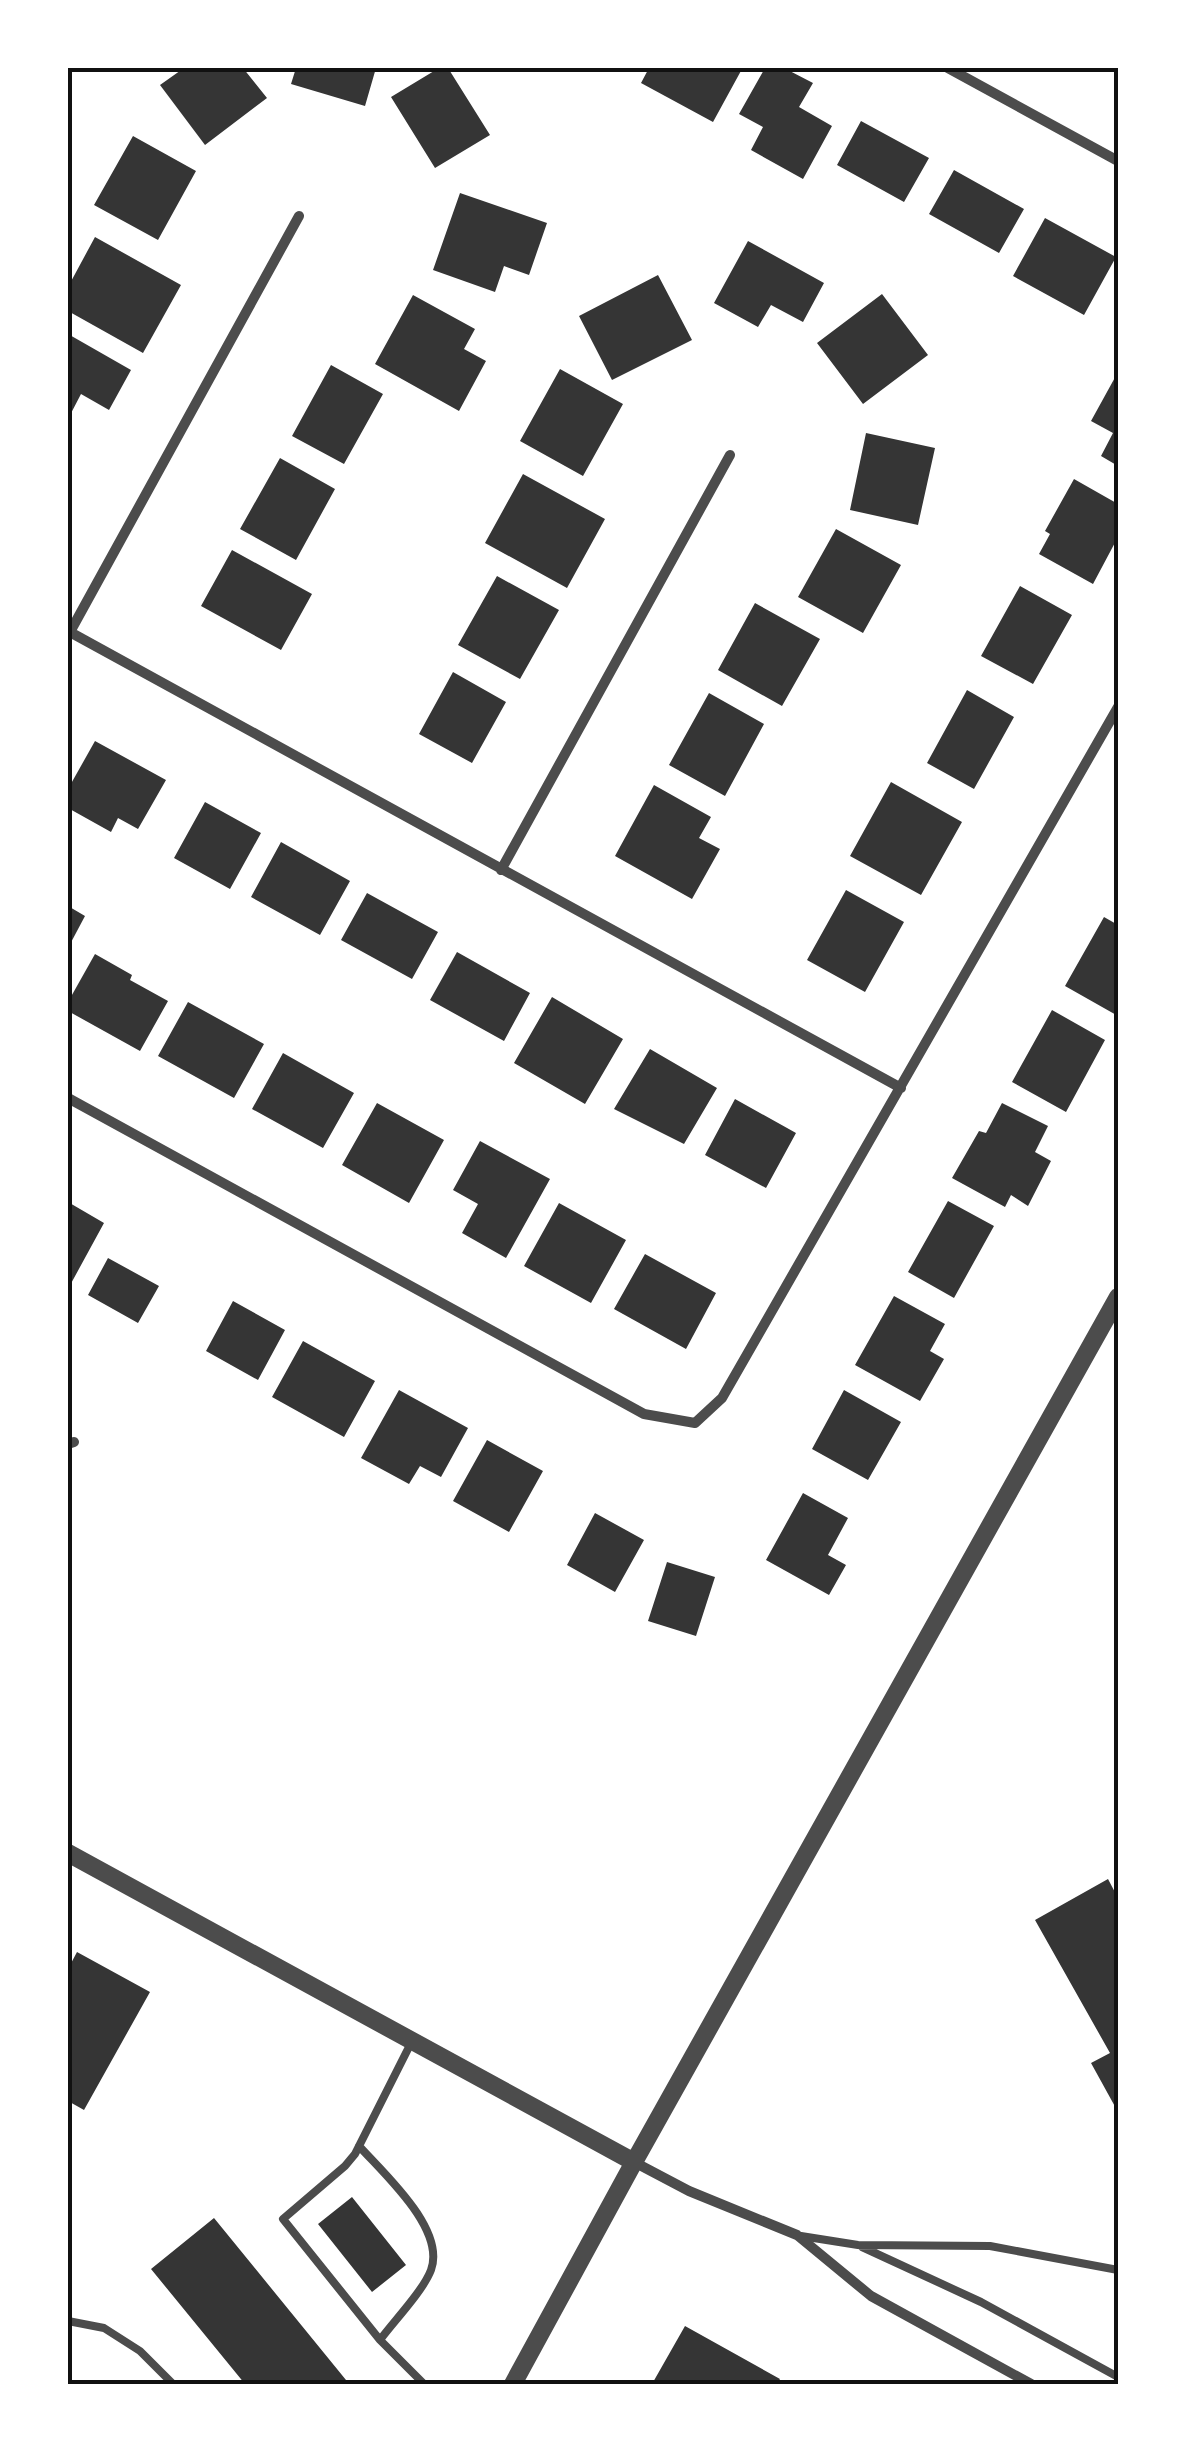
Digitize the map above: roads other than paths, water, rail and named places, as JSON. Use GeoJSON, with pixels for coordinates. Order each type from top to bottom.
{"type":"FeatureCollection","features":[{"type":"Feature","properties":{"kind":"street"},"geometry":{"type":"LineString","coordinates":[[948,68],[1118,161]]}},
{"type":"Feature","properties":{"kind":"street"},"geometry":{"type":"LineString","coordinates":[[298,216],[69,632],[901,1088]]}},
{"type":"Feature","properties":{"kind":"street"},"geometry":{"type":"LineString","coordinates":[[501,870],[730,456]]}},
{"type":"Feature","properties":{"kind":"street"},"geometry":{"type":"LineString","coordinates":[[68,1098],[644,1414],[695,1423],[722,1398],[1118,706]]}},
{"type":"Feature","properties":{"kind":"street"},"geometry":{"type":"LineString","coordinates":[[512,2384],[1118,1297]]}},
{"type":"Feature","properties":{"kind":"street"},"geometry":{"type":"LineString","coordinates":[[68,1853],[689,2191],[797,2235],[870,2296],[1031,2384]]}},
{"type":"Feature","properties":{"kind":"lane"},"geometry":{"type":"LineString","coordinates":[[412,2041],[345,2166],[283,2219],[380,2340],[424,2384]]}},
{"type":"Feature","properties":{"kind":"lane"},"geometry":{"type":"LineString","coordinates":[[359,2146],[410,2204],[428,2230],[434,2249],[432,2268],[424,2283],[380,2340]]}},
{"type":"Feature","properties":{"kind":"lane"},"geometry":{"type":"LineString","coordinates":[[797,2235],[858,2245],[990,2246],[1118,2270]]}},
{"type":"Feature","properties":{"kind":"lane"},"geometry":{"type":"LineString","coordinates":[[858,2245],[982,2302],[1118,2377]]}},
{"type":"Feature","properties":{"kind":"lane"},"geometry":{"type":"LineString","coordinates":[[68,2321],[104,2328],[140,2352],[172,2384]]}}]}
